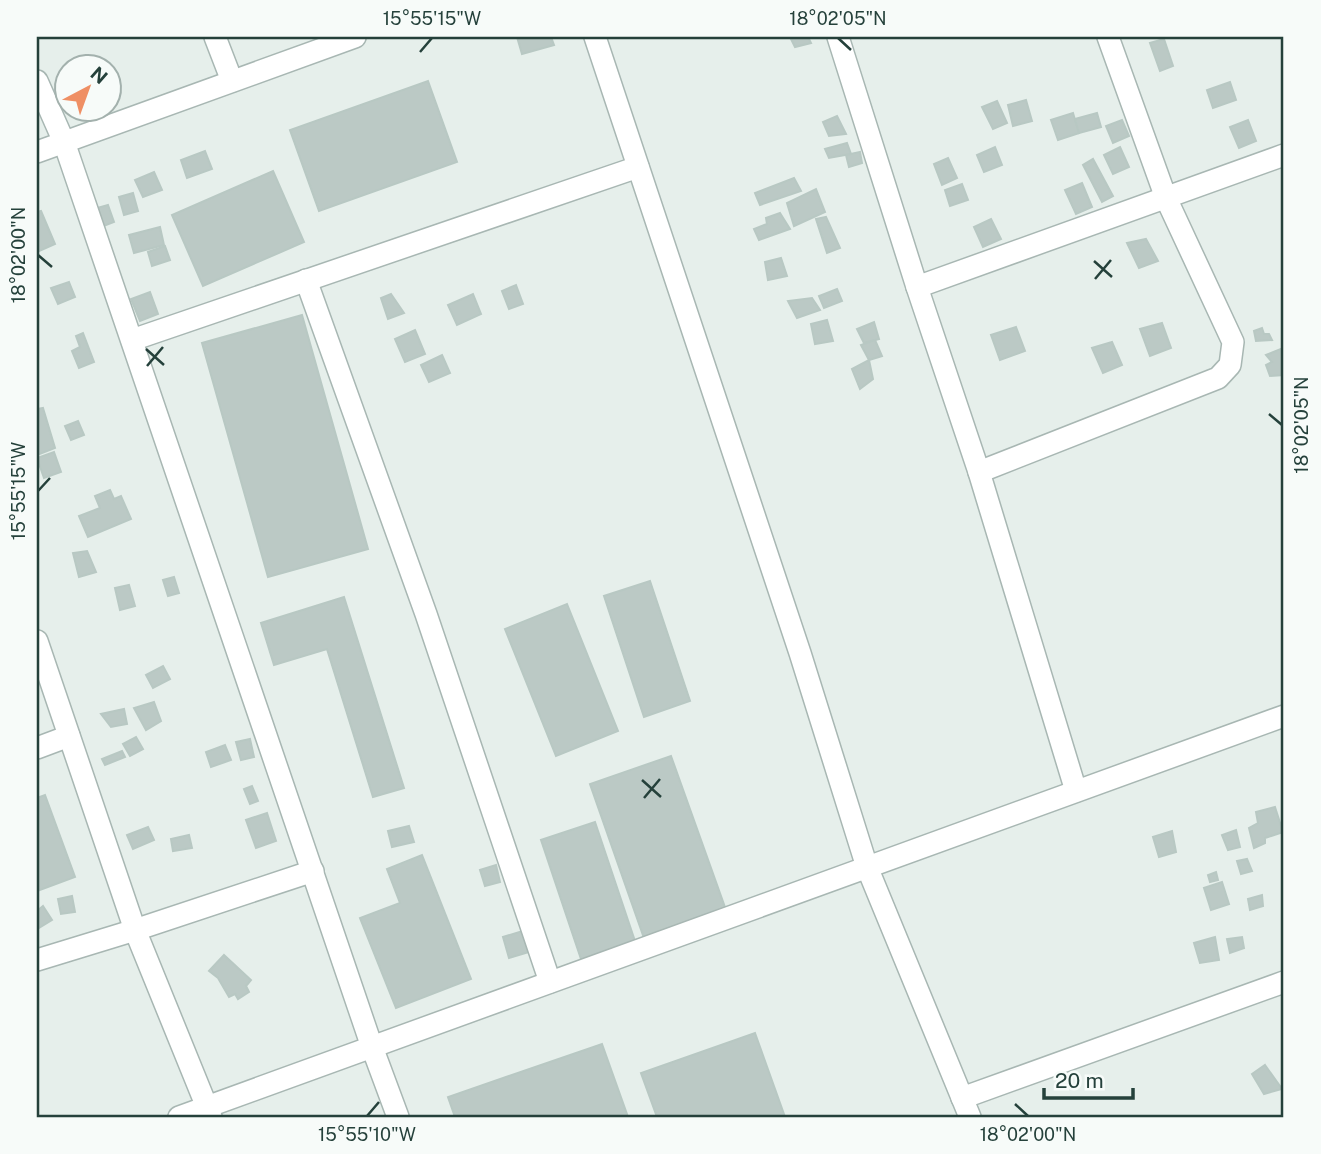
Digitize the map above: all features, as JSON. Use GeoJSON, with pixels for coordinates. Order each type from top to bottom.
{"type":"FeatureCollection","features":[{"type":"Feature","properties":{"kind":"street"},"geometry":{"type":"LineString","coordinates":[[215,37],[232,81]]}},
{"type":"Feature","properties":{"kind":"street"},"geometry":{"type":"LineString","coordinates":[[37,152],[355,37]]}},
{"type":"Feature","properties":{"kind":"street"},"geometry":{"type":"LineString","coordinates":[[594,37],[800,653],[867,867],[966,1107],[1284,982]]}},
{"type":"Feature","properties":{"kind":"street"},"geometry":{"type":"LineString","coordinates":[[838,37],[979,472],[1076,791]]}},
{"type":"Feature","properties":{"kind":"street"},"geometry":{"type":"LineString","coordinates":[[979,472],[1218,378],[1230,365],[1233,342],[1166,198],[1108,37]]}},
{"type":"Feature","properties":{"kind":"street"},"geometry":{"type":"LineString","coordinates":[[37,81],[64,142],[398,1117]]}},
{"type":"Feature","properties":{"kind":"street"},"geometry":{"type":"LineString","coordinates":[[917,287],[1284,155]]}},
{"type":"Feature","properties":{"kind":"street"},"geometry":{"type":"LineString","coordinates":[[132,340],[638,167]]}},
{"type":"Feature","properties":{"kind":"street"},"geometry":{"type":"LineString","coordinates":[[306,281],[426,614],[550,982]]}},
{"type":"Feature","properties":{"kind":"street"},"geometry":{"type":"LineString","coordinates":[[37,641],[135,930],[209,1112]]}},
{"type":"Feature","properties":{"kind":"street"},"geometry":{"type":"LineString","coordinates":[[178,1117],[209,1112],[372,1047],[1284,716]]}},
{"type":"Feature","properties":{"kind":"street"},"geometry":{"type":"LineString","coordinates":[[37,748],[69,736]]}},
{"type":"Feature","properties":{"kind":"street"},"geometry":{"type":"LineString","coordinates":[[37,960],[313,871]]}},
{"type":"Feature","properties":{"kind":"building"},"geometry":{"type":"Polygon","coordinates":[[[517,37],[551,37],[554,45],[522,54],[517,37]]]}},
{"type":"Feature","properties":{"kind":"building"},"geometry":{"type":"Polygon","coordinates":[[[790,37],[808,37],[811,43],[795,47],[790,37]]]}},
{"type":"Feature","properties":{"kind":"building"},"geometry":{"type":"Polygon","coordinates":[[[1164,39],[1173,66],[1160,71],[1150,43],[1164,39]]]}},
{"type":"Feature","properties":{"kind":"building"},"geometry":{"type":"Polygon","coordinates":[[[428,81],[457,162],[319,211],[290,130],[428,81]]]}},
{"type":"Feature","properties":{"kind":"building"},"geometry":{"type":"Polygon","coordinates":[[[1230,82],[1236,100],[1213,108],[1207,90],[1230,82]]]}},
{"type":"Feature","properties":{"kind":"building"},"geometry":{"type":"Polygon","coordinates":[[[1026,100],[1032,121],[1013,126],[1008,105],[1026,100]]]}},
{"type":"Feature","properties":{"kind":"building"},"geometry":{"type":"Polygon","coordinates":[[[997,101],[1007,123],[993,129],[982,107],[997,101]]]}},
{"type":"Feature","properties":{"kind":"building"},"geometry":{"type":"Polygon","coordinates":[[[1073,113],[1079,133],[1058,140],[1051,120],[1073,113]]]}},
{"type":"Feature","properties":{"kind":"building"},"geometry":{"type":"Polygon","coordinates":[[[1097,113],[1101,127],[1079,133],[1075,119],[1097,113]]]}},
{"type":"Feature","properties":{"kind":"building"},"geometry":{"type":"Polygon","coordinates":[[[837,116],[846,134],[829,136],[823,122],[837,116]]]}},
{"type":"Feature","properties":{"kind":"building"},"geometry":{"type":"Polygon","coordinates":[[[1122,120],[1129,136],[1113,143],[1106,126],[1122,120]]]}},
{"type":"Feature","properties":{"kind":"building"},"geometry":{"type":"Polygon","coordinates":[[[1248,120],[1256,141],[1239,148],[1230,127],[1248,120]]]}},
{"type":"Feature","properties":{"kind":"building"},"geometry":{"type":"Polygon","coordinates":[[[847,143],[851,154],[829,158],[825,149],[847,143]]]}},
{"type":"Feature","properties":{"kind":"building"},"geometry":{"type":"Polygon","coordinates":[[[995,147],[1002,165],[984,172],[977,155],[995,147]]]}},
{"type":"Feature","properties":{"kind":"building"},"geometry":{"type":"Polygon","coordinates":[[[1120,147],[1129,167],[1113,174],[1104,155],[1120,147]]]}},
{"type":"Feature","properties":{"kind":"building"},"geometry":{"type":"Polygon","coordinates":[[[205,151],[212,169],[187,178],[181,160],[205,151]]]}},
{"type":"Feature","properties":{"kind":"building"},"geometry":{"type":"Polygon","coordinates":[[[860,152],[862,163],[849,167],[846,155],[860,152]]]}},
{"type":"Feature","properties":{"kind":"building"},"geometry":{"type":"Polygon","coordinates":[[[948,158],[957,178],[942,185],[934,164],[948,158]]]}},
{"type":"Feature","properties":{"kind":"building"},"geometry":{"type":"Polygon","coordinates":[[[1093,159],[1113,196],[1102,202],[1083,165],[1093,159]]]}},
{"type":"Feature","properties":{"kind":"building"},"geometry":{"type":"Polygon","coordinates":[[[273,171],[304,242],[203,286],[172,215],[273,171]]]}},
{"type":"Feature","properties":{"kind":"building"},"geometry":{"type":"Polygon","coordinates":[[[154,172],[162,190],[143,197],[135,180],[154,172]]]}},
{"type":"Feature","properties":{"kind":"building"},"geometry":{"type":"Polygon","coordinates":[[[794,178],[801,191],[760,205],[755,193],[794,178]]]}},
{"type":"Feature","properties":{"kind":"building"},"geometry":{"type":"Polygon","coordinates":[[[1082,183],[1092,207],[1076,214],[1065,190],[1082,183]]]}},
{"type":"Feature","properties":{"kind":"building"},"geometry":{"type":"Polygon","coordinates":[[[962,184],[968,200],[950,206],[945,190],[962,184]]]}},
{"type":"Feature","properties":{"kind":"building"},"geometry":{"type":"Polygon","coordinates":[[[816,189],[825,212],[794,226],[787,203],[816,189]]]}},
{"type":"Feature","properties":{"kind":"building"},"geometry":{"type":"Polygon","coordinates":[[[133,193],[138,211],[124,215],[119,197],[133,193]]]}},
{"type":"Feature","properties":{"kind":"building"},"geometry":{"type":"Polygon","coordinates":[[[108,205],[114,222],[101,227],[94,209],[108,205]]]}},
{"type":"Feature","properties":{"kind":"building"},"geometry":{"type":"Polygon","coordinates":[[[41,211],[55,244],[37,252],[37,212],[41,211]]]}},
{"type":"Feature","properties":{"kind":"building"},"geometry":{"type":"Polygon","coordinates":[[[780,213],[790,229],[759,240],[754,229],[767,224],[766,218],[780,213]]]}},
{"type":"Feature","properties":{"kind":"building"},"geometry":{"type":"Polygon","coordinates":[[[826,217],[840,248],[827,253],[816,219],[826,217]]]}},
{"type":"Feature","properties":{"kind":"building"},"geometry":{"type":"Polygon","coordinates":[[[991,219],[1001,239],[983,247],[974,227],[991,219]]]}},
{"type":"Feature","properties":{"kind":"building"},"geometry":{"type":"Polygon","coordinates":[[[160,227],[164,245],[134,253],[129,235],[160,227]]]}},
{"type":"Feature","properties":{"kind":"building"},"geometry":{"type":"Polygon","coordinates":[[[1146,239],[1158,261],[1139,268],[1127,243],[1146,239]]]}},
{"type":"Feature","properties":{"kind":"building"},"geometry":{"type":"Polygon","coordinates":[[[165,246],[170,260],[152,266],[148,252],[165,246]]]}},
{"type":"Feature","properties":{"kind":"building"},"geometry":{"type":"Polygon","coordinates":[[[781,258],[787,276],[768,280],[765,262],[781,258]]]}},
{"type":"Feature","properties":{"kind":"building"},"geometry":{"type":"Polygon","coordinates":[[[69,282],[75,297],[58,304],[51,288],[69,282]]]}},
{"type":"Feature","properties":{"kind":"building"},"geometry":{"type":"Polygon","coordinates":[[[516,285],[523,304],[509,309],[502,291],[516,285]]]}},
{"type":"Feature","properties":{"kind":"building"},"geometry":{"type":"Polygon","coordinates":[[[837,289],[842,301],[824,308],[819,296],[837,289]]]}},
{"type":"Feature","properties":{"kind":"building"},"geometry":{"type":"Polygon","coordinates":[[[150,292],[158,314],[140,321],[131,299],[150,292]]]}},
{"type":"Feature","properties":{"kind":"building"},"geometry":{"type":"Polygon","coordinates":[[[391,294],[404,313],[388,319],[381,298],[391,294]]]}},
{"type":"Feature","properties":{"kind":"building"},"geometry":{"type":"Polygon","coordinates":[[[473,294],[481,314],[457,325],[448,305],[473,294]]]}},
{"type":"Feature","properties":{"kind":"building"},"geometry":{"type":"Polygon","coordinates":[[[812,298],[820,310],[797,318],[788,301],[812,298]]]}},
{"type":"Feature","properties":{"kind":"building"},"geometry":{"type":"Polygon","coordinates":[[[302,315],[368,549],[268,577],[202,343],[302,315]]]}},
{"type":"Feature","properties":{"kind":"building"},"geometry":{"type":"Polygon","coordinates":[[[827,320],[833,341],[815,344],[811,324],[827,320]]]}},
{"type":"Feature","properties":{"kind":"building"},"geometry":{"type":"Polygon","coordinates":[[[874,322],[879,339],[864,343],[857,329],[874,322]]]}},
{"type":"Feature","properties":{"kind":"building"},"geometry":{"type":"Polygon","coordinates":[[[1162,323],[1171,348],[1150,356],[1140,329],[1162,323]]]}},
{"type":"Feature","properties":{"kind":"building"},"geometry":{"type":"Polygon","coordinates":[[[1016,327],[1025,351],[1000,360],[991,335],[1016,327]]]}},
{"type":"Feature","properties":{"kind":"building"},"geometry":{"type":"Polygon","coordinates":[[[1262,328],[1264,334],[1269,334],[1272,340],[1256,341],[1254,331],[1262,328]]]}},
{"type":"Feature","properties":{"kind":"building"},"geometry":{"type":"Polygon","coordinates":[[[415,330],[425,354],[405,362],[395,339],[415,330]]]}},
{"type":"Feature","properties":{"kind":"building"},"geometry":{"type":"Polygon","coordinates":[[[83,333],[94,362],[79,368],[72,351],[80,347],[76,336],[83,333]]]}},
{"type":"Feature","properties":{"kind":"building"},"geometry":{"type":"Polygon","coordinates":[[[875,340],[882,356],[869,360],[861,345],[875,340]]]}},
{"type":"Feature","properties":{"kind":"building"},"geometry":{"type":"Polygon","coordinates":[[[1112,342],[1122,365],[1103,373],[1092,348],[1112,342]]]}},
{"type":"Feature","properties":{"kind":"building"},"geometry":{"type":"Polygon","coordinates":[[[1281,349],[1284,375],[1270,376],[1266,365],[1272,362],[1266,355],[1281,349]]]}},
{"type":"Feature","properties":{"kind":"building"},"geometry":{"type":"Polygon","coordinates":[[[442,355],[450,373],[429,382],[421,365],[442,355]]]}},
{"type":"Feature","properties":{"kind":"building"},"geometry":{"type":"Polygon","coordinates":[[[869,360],[873,379],[860,389],[852,369],[869,360]]]}},
{"type":"Feature","properties":{"kind":"building"},"geometry":{"type":"Polygon","coordinates":[[[43,408],[55,448],[37,455],[37,409],[43,408]]]}},
{"type":"Feature","properties":{"kind":"building"},"geometry":{"type":"Polygon","coordinates":[[[78,421],[84,435],[71,440],[65,426],[78,421]]]}},
{"type":"Feature","properties":{"kind":"building"},"geometry":{"type":"Polygon","coordinates":[[[54,452],[61,472],[44,478],[37,458],[54,452]]]}},
{"type":"Feature","properties":{"kind":"building"},"geometry":{"type":"Polygon","coordinates":[[[110,490],[114,499],[121,496],[131,519],[88,537],[79,516],[100,508],[95,496],[110,490]]]}},
{"type":"Feature","properties":{"kind":"building"},"geometry":{"type":"Polygon","coordinates":[[[87,551],[96,572],[79,577],[73,553],[87,551]]]}},
{"type":"Feature","properties":{"kind":"building"},"geometry":{"type":"Polygon","coordinates":[[[174,577],[179,593],[168,596],[163,580],[174,577]]]}},
{"type":"Feature","properties":{"kind":"building"},"geometry":{"type":"Polygon","coordinates":[[[650,581],[690,701],[644,717],[604,596],[650,581]]]}},
{"type":"Feature","properties":{"kind":"building"},"geometry":{"type":"Polygon","coordinates":[[[129,585],[135,606],[120,610],[115,588],[129,585]]]}},
{"type":"Feature","properties":{"kind":"building"},"geometry":{"type":"Polygon","coordinates":[[[344,597],[404,788],[373,797],[327,649],[274,665],[261,623],[344,597]]]}},
{"type":"Feature","properties":{"kind":"building"},"geometry":{"type":"Polygon","coordinates":[[[567,604],[618,731],[556,756],[505,629],[567,604]]]}},
{"type":"Feature","properties":{"kind":"building"},"geometry":{"type":"Polygon","coordinates":[[[163,666],[170,679],[153,688],[146,675],[163,666]]]}},
{"type":"Feature","properties":{"kind":"building"},"geometry":{"type":"Polygon","coordinates":[[[154,702],[161,721],[146,730],[134,708],[154,702]]]}},
{"type":"Feature","properties":{"kind":"building"},"geometry":{"type":"Polygon","coordinates":[[[124,709],[127,724],[111,727],[101,714],[124,709]]]}},
{"type":"Feature","properties":{"kind":"building"},"geometry":{"type":"Polygon","coordinates":[[[136,737],[143,749],[130,756],[123,744],[136,737]]]}},
{"type":"Feature","properties":{"kind":"building"},"geometry":{"type":"Polygon","coordinates":[[[250,739],[254,757],[241,760],[236,742],[250,739]]]}},
{"type":"Feature","properties":{"kind":"building"},"geometry":{"type":"Polygon","coordinates":[[[225,745],[231,760],[211,767],[206,752],[225,745]]]}},
{"type":"Feature","properties":{"kind":"building"},"geometry":{"type":"Polygon","coordinates":[[[122,751],[125,757],[105,765],[102,759],[122,751]]]}},
{"type":"Feature","properties":{"kind":"building"},"geometry":{"type":"Polygon","coordinates":[[[671,756],[727,913],[645,941],[590,784],[671,756]]]}},
{"type":"Feature","properties":{"kind":"building"},"geometry":{"type":"Polygon","coordinates":[[[252,786],[258,801],[250,804],[244,789],[252,786]]]}},
{"type":"Feature","properties":{"kind":"building"},"geometry":{"type":"Polygon","coordinates":[[[45,795],[75,877],[37,891],[37,798],[45,795]]]}},
{"type":"Feature","properties":{"kind":"building"},"geometry":{"type":"Polygon","coordinates":[[[1275,807],[1283,832],[1265,838],[1265,843],[1254,848],[1249,828],[1258,823],[1256,812],[1275,807]]]}},
{"type":"Feature","properties":{"kind":"building"},"geometry":{"type":"Polygon","coordinates":[[[267,813],[276,841],[256,848],[246,820],[267,813]]]}},
{"type":"Feature","properties":{"kind":"building"},"geometry":{"type":"Polygon","coordinates":[[[595,822],[636,944],[582,962],[541,840],[595,822]]]}},
{"type":"Feature","properties":{"kind":"building"},"geometry":{"type":"Polygon","coordinates":[[[409,826],[414,842],[392,847],[388,831],[409,826]]]}},
{"type":"Feature","properties":{"kind":"building"},"geometry":{"type":"Polygon","coordinates":[[[148,827],[154,840],[133,849],[127,835],[148,827]]]}},
{"type":"Feature","properties":{"kind":"building"},"geometry":{"type":"Polygon","coordinates":[[[1236,830],[1240,847],[1228,850],[1222,835],[1236,830]]]}},
{"type":"Feature","properties":{"kind":"building"},"geometry":{"type":"Polygon","coordinates":[[[1172,831],[1176,852],[1159,857],[1153,837],[1172,831]]]}},
{"type":"Feature","properties":{"kind":"building"},"geometry":{"type":"Polygon","coordinates":[[[189,835],[192,848],[173,851],[171,839],[189,835]]]}},
{"type":"Feature","properties":{"kind":"building"},"geometry":{"type":"Polygon","coordinates":[[[422,855],[471,979],[396,1008],[360,918],[400,903],[387,869],[422,855]]]}},
{"type":"Feature","properties":{"kind":"building"},"geometry":{"type":"Polygon","coordinates":[[[1247,859],[1252,871],[1241,874],[1237,861],[1247,859]]]}},
{"type":"Feature","properties":{"kind":"building"},"geometry":{"type":"Polygon","coordinates":[[[496,865],[500,882],[485,886],[480,870],[496,865]]]}},
{"type":"Feature","properties":{"kind":"building"},"geometry":{"type":"Polygon","coordinates":[[[1216,872],[1218,880],[1210,882],[1208,875],[1216,872]]]}},
{"type":"Feature","properties":{"kind":"building"},"geometry":{"type":"Polygon","coordinates":[[[1222,882],[1229,904],[1211,910],[1204,888],[1222,882]]]}},
{"type":"Feature","properties":{"kind":"building"},"geometry":{"type":"Polygon","coordinates":[[[1262,895],[1263,906],[1250,910],[1248,899],[1262,895]]]}},
{"type":"Feature","properties":{"kind":"building"},"geometry":{"type":"Polygon","coordinates":[[[72,896],[75,912],[61,914],[58,899],[72,896]]]}},
{"type":"Feature","properties":{"kind":"building"},"geometry":{"type":"Polygon","coordinates":[[[43,906],[52,920],[39,928],[37,911],[43,906]]]}},
{"type":"Feature","properties":{"kind":"building"},"geometry":{"type":"Polygon","coordinates":[[[526,930],[532,951],[509,958],[503,937],[526,930]]]}},
{"type":"Feature","properties":{"kind":"building"},"geometry":{"type":"Polygon","coordinates":[[[1215,937],[1219,960],[1200,963],[1194,943],[1215,937]]]}},
{"type":"Feature","properties":{"kind":"building"},"geometry":{"type":"Polygon","coordinates":[[[1242,937],[1244,948],[1230,953],[1227,939],[1242,937]]]}},
{"type":"Feature","properties":{"kind":"building"},"geometry":{"type":"Polygon","coordinates":[[[224,955],[251,980],[246,986],[249,992],[238,999],[235,994],[229,997],[218,978],[209,971],[224,955]]]}},
{"type":"Feature","properties":{"kind":"building"},"geometry":{"type":"Polygon","coordinates":[[[755,1033],[785,1117],[657,1117],[641,1073],[755,1033]]]}},
{"type":"Feature","properties":{"kind":"building"},"geometry":{"type":"Polygon","coordinates":[[[602,1044],[628,1117],[455,1117],[448,1097],[602,1044]]]}},
{"type":"Feature","properties":{"kind":"building"},"geometry":{"type":"Polygon","coordinates":[[[1265,1065],[1282,1089],[1264,1094],[1252,1074],[1265,1065]]]}}]}
